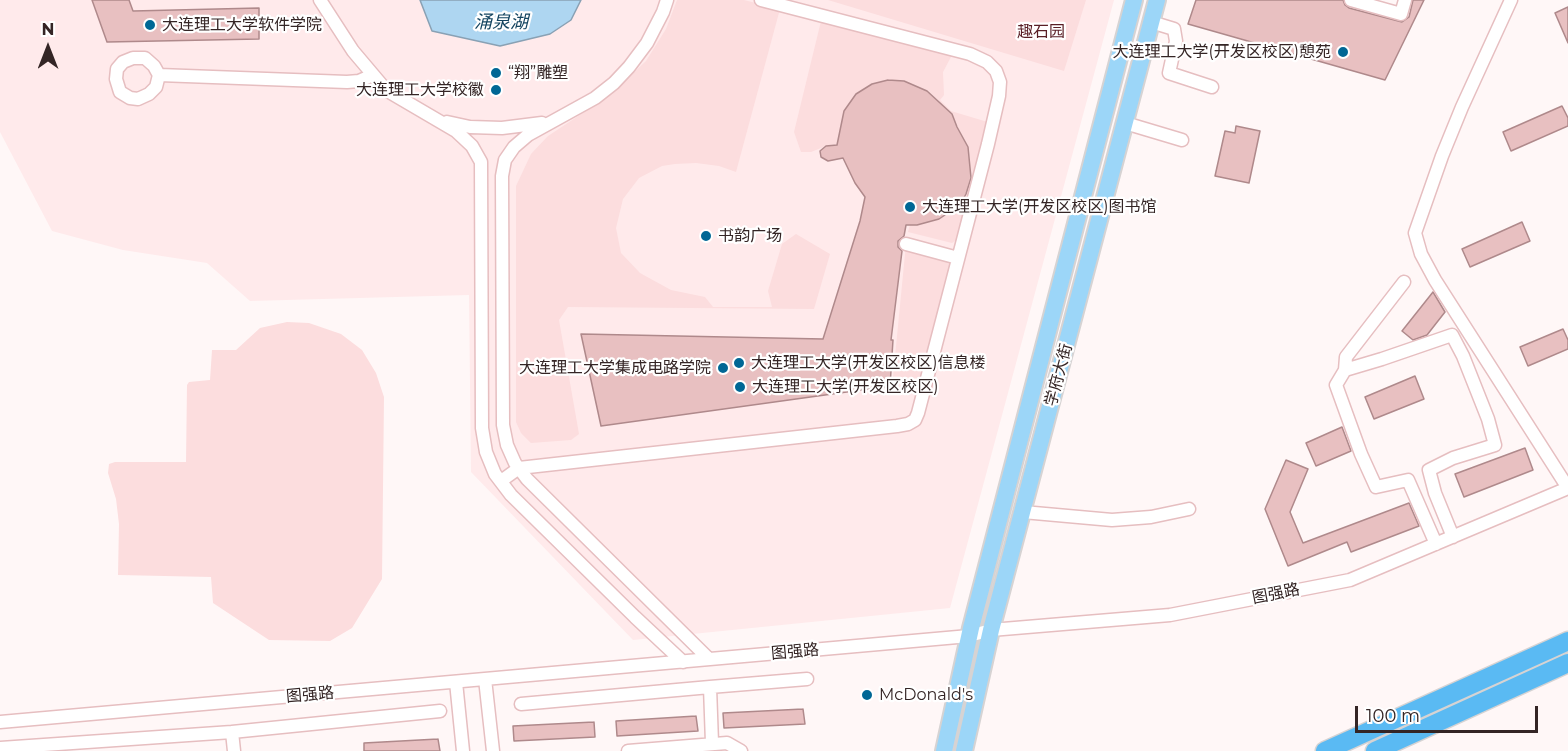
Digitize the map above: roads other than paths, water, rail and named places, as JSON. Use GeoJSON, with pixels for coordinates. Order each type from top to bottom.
{"type":"FeatureCollection","features":[{"type":"Feature","properties":{"kind":"highway"},"geometry":{"type":"LineString","coordinates":[[1325,751],[1568,640]]}},
{"type":"Feature","properties":{"kind":"highway"},"geometry":{"type":"LineString","coordinates":[[1375,751],[1568,663]]}},
{"type":"Feature","properties":{"kind":"main road","name":"学府大街"},"geometry":{"type":"LineString","coordinates":[[944,751],[969,636],[1134,0]]}},
{"type":"Feature","properties":{"kind":"main road","name":"学府大街"},"geometry":{"type":"LineString","coordinates":[[964,751],[992,630],[1157,0]]}},
{"type":"Feature","properties":{"kind":"street"},"geometry":{"type":"LineString","coordinates":[[320,0],[338,30],[386,90],[456,131],[472,146],[480,162],[482,428],[486,452],[495,474],[527,510],[683,662]]}},
{"type":"Feature","properties":{"kind":"street"},"geometry":{"type":"LineString","coordinates":[[667,0],[648,43],[629,67],[595,98],[528,135],[514,147],[505,160],[502,176],[503,425],[507,445],[519,468],[542,495],[709,659]]}},
{"type":"Feature","properties":{"kind":"street"},"geometry":{"type":"LineString","coordinates":[[501,481],[519,468],[908,424],[915,420],[999,96],[1000,82],[996,71],[987,62],[970,54],[760,0]]}},
{"type":"Feature","properties":{"kind":"street"},"geometry":{"type":"LineString","coordinates":[[1351,0],[1401,14],[1406,0]]}},
{"type":"Feature","properties":{"kind":"street"},"geometry":{"type":"LineString","coordinates":[[1510,0],[1454,126],[1415,233],[1421,254],[1436,280],[1568,488]]}},
{"type":"Feature","properties":{"kind":"street"},"geometry":{"type":"LineString","coordinates":[[1152,22],[1174,29],[1176,41],[1169,73],[1212,87]]}},
{"type":"Feature","properties":{"kind":"street"},"geometry":{"type":"LineString","coordinates":[[159,75],[347,82],[359,81],[373,75]]}},
{"type":"Feature","properties":{"kind":"street"},"geometry":{"type":"LineString","coordinates":[[426,114],[449,123],[470,127],[502,128],[534,126],[561,118]]}},
{"type":"Feature","properties":{"kind":"street"},"geometry":{"type":"LineString","coordinates":[[1125,123],[1182,140]]}},
{"type":"Feature","properties":{"kind":"street"},"geometry":{"type":"LineString","coordinates":[[906,244],[958,258]]}},
{"type":"Feature","properties":{"kind":"street"},"geometry":{"type":"LineString","coordinates":[[1404,282],[1346,357],[1345,370],[1336,385],[1376,487],[1408,480],[1436,544]]}},
{"type":"Feature","properties":{"kind":"street"},"geometry":{"type":"LineString","coordinates":[[1345,370],[1452,335],[1472,377],[1495,444],[1453,458],[1430,470],[1435,493],[1453,537]]}},
{"type":"Feature","properties":{"kind":"street","name":"图强路"},"geometry":{"type":"LineString","coordinates":[[0,722],[969,636],[992,630],[1170,615],[1350,580],[1568,488]]}},
{"type":"Feature","properties":{"kind":"street"},"geometry":{"type":"LineString","coordinates":[[1023,512],[1112,520],[1151,517],[1189,509]]}},
{"type":"Feature","properties":{"kind":"street"},"geometry":{"type":"LineString","coordinates":[[521,704],[807,678]]}},
{"type":"Feature","properties":{"kind":"street"},"geometry":{"type":"LineString","coordinates":[[485,679],[493,751]]}},
{"type":"Feature","properties":{"kind":"street"},"geometry":{"type":"LineString","coordinates":[[456,682],[463,751]]}},
{"type":"Feature","properties":{"kind":"street"},"geometry":{"type":"LineString","coordinates":[[710,687],[712,743]]}},
{"type":"Feature","properties":{"kind":"street"},"geometry":{"type":"LineString","coordinates":[[0,748],[232,732],[440,711]]}},
{"type":"Feature","properties":{"kind":"street"},"geometry":{"type":"LineString","coordinates":[[232,732],[234,751]]}},
{"type":"Feature","properties":{"kind":"street"},"geometry":{"type":"LineString","coordinates":[[628,751],[712,743],[727,743],[741,751]]}},
{"type":"Feature","properties":{"kind":"water","name":"涌泉湖"},"geometry":{"type":"Polygon","coordinates":[[[420,0],[581,0],[571,20],[550,34],[500,46],[432,31],[420,0]]]}},
{"type":"Feature","properties":{"kind":"place","name":"大连理工大学软件学院"},"geometry":{"type":"Point","coordinates":[150,25]}},
{"type":"Feature","properties":{"kind":"place","name":"大连理工大学(开发区校区)憩苑"},"geometry":{"type":"Point","coordinates":[1343,52]}},
{"type":"Feature","properties":{"kind":"place","name":"“翔”雕塑"},"geometry":{"type":"Point","coordinates":[496,73]}},
{"type":"Feature","properties":{"kind":"place","name":"大连理工大学校徽"},"geometry":{"type":"Point","coordinates":[496,90]}},
{"type":"Feature","properties":{"kind":"place","name":"大连理工大学(开发区校区)图书馆"},"geometry":{"type":"Point","coordinates":[910,207]}},
{"type":"Feature","properties":{"kind":"place","name":"书韵广场"},"geometry":{"type":"Point","coordinates":[706,236]}},
{"type":"Feature","properties":{"kind":"place","name":"大连理工大学(开发区校区)信息楼"},"geometry":{"type":"Point","coordinates":[739,363]}},
{"type":"Feature","properties":{"kind":"place","name":"大连理工大学集成电路学院"},"geometry":{"type":"Point","coordinates":[723,368]}},
{"type":"Feature","properties":{"kind":"place","name":"大连理工大学(开发区校区)"},"geometry":{"type":"Point","coordinates":[740,387]}},
{"type":"Feature","properties":{"kind":"place","name":"McDonald's"},"geometry":{"type":"Point","coordinates":[867,695]}},
{"type":"Feature","properties":{"kind":"park label","name":"趣石园"},"geometry":{"type":"Point","coordinates":[1041,32]}}]}
